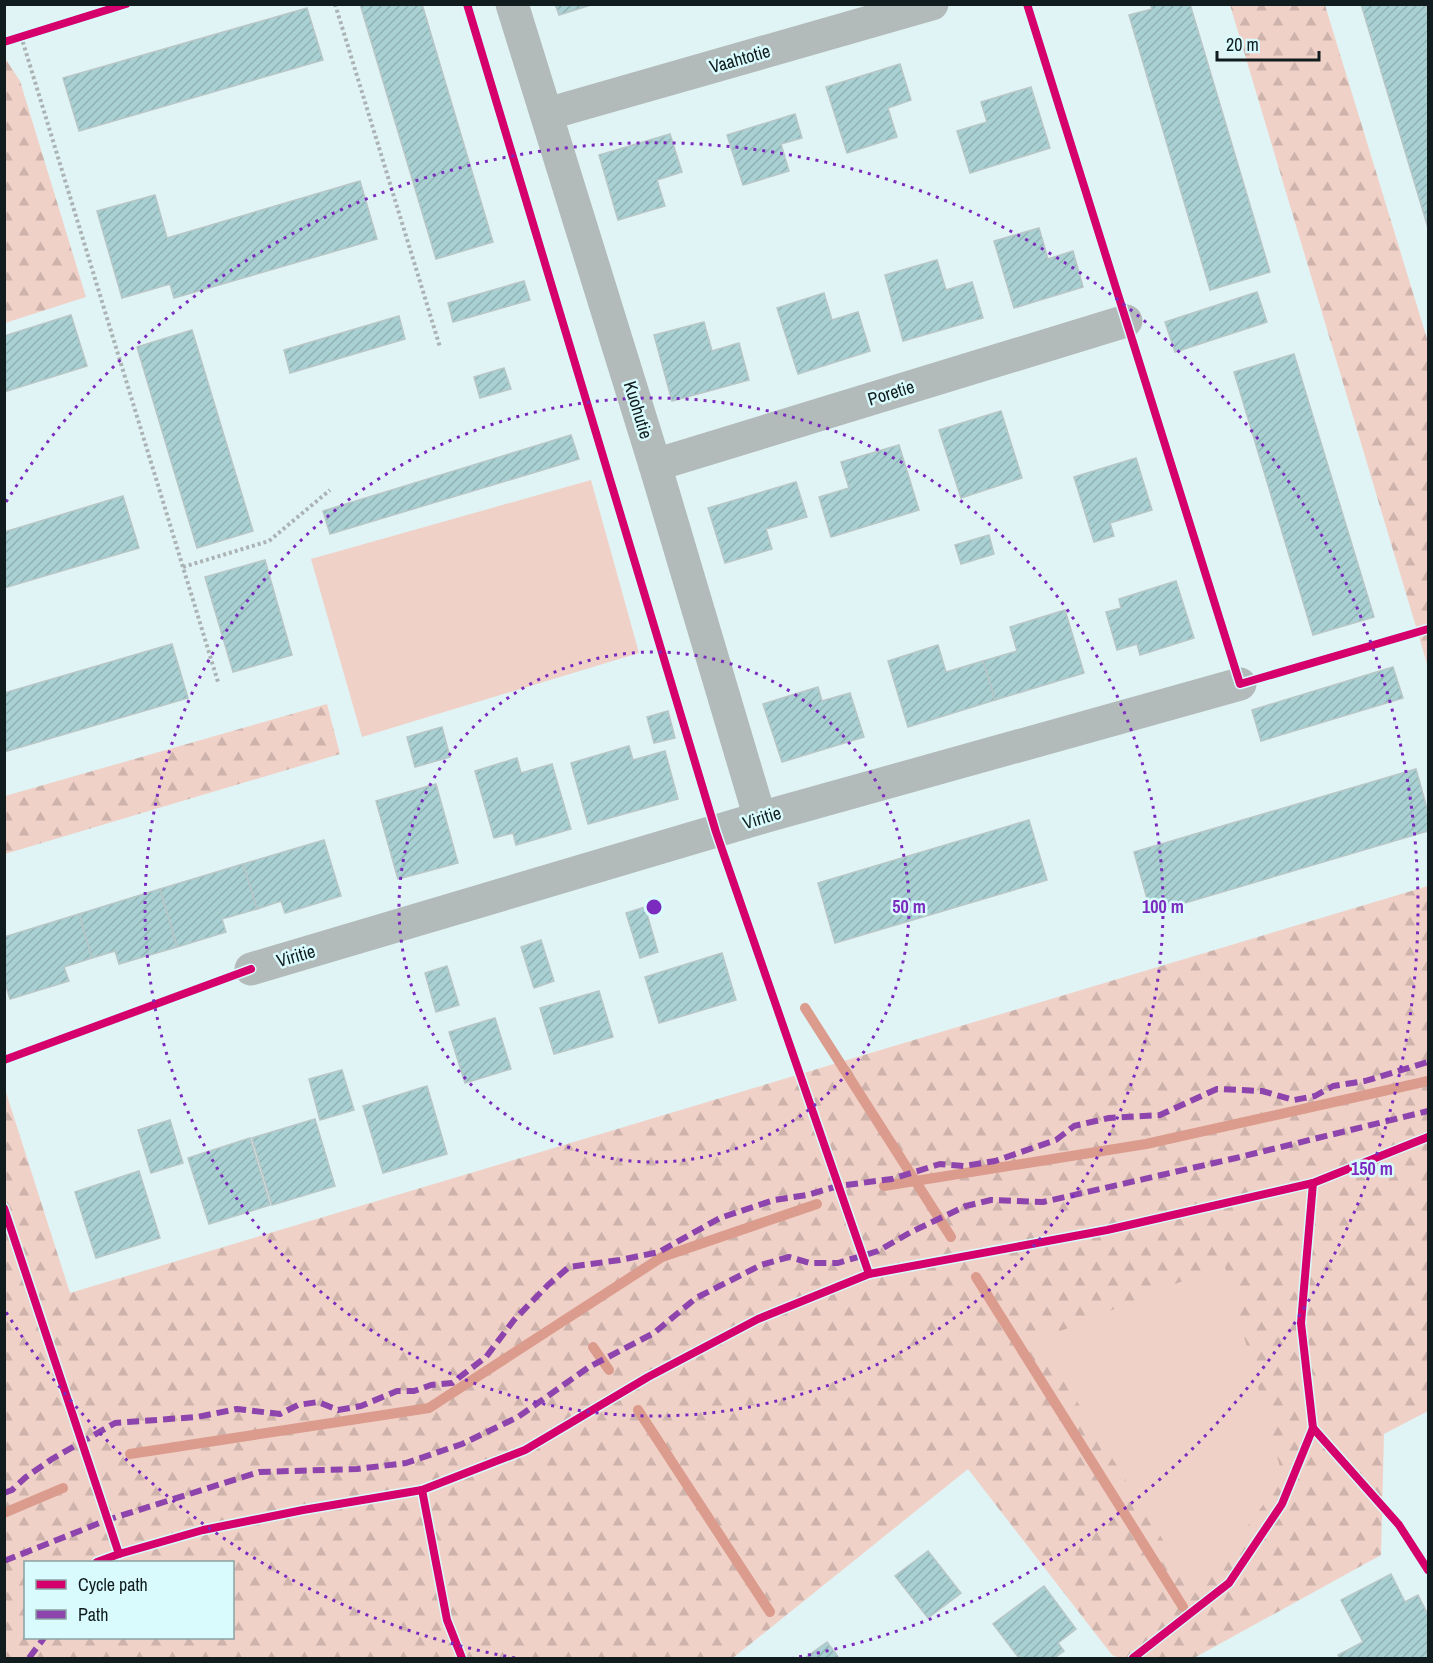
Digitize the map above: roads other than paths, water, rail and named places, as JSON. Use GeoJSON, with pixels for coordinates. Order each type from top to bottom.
{"type":"FeatureCollection","features":[{"type":"Feature","properties":{"kind":"street","name":"Kuohutie"},"geometry":{"type":"LineString","coordinates":[[512,4],[655,465],[760,818]]}},
{"type":"Feature","properties":{"kind":"street","name":"Vaahtotie"},"geometry":{"type":"LineString","coordinates":[[547,114],[932,4]]}},
{"type":"Feature","properties":{"kind":"street","name":"Poretie"},"geometry":{"type":"LineString","coordinates":[[655,465],[1126,321]]}},
{"type":"Feature","properties":{"kind":"street","name":"Viritie"},"geometry":{"type":"LineString","coordinates":[[251,969],[760,818],[1240,684]]}},
{"type":"Feature","properties":{"kind":"waterway"},"geometry":{"type":"LineString","coordinates":[[805,1008],[951,1237]]}},
{"type":"Feature","properties":{"kind":"waterway"},"geometry":{"type":"LineString","coordinates":[[884,1186],[1146,1144],[1428,1081]]}},
{"type":"Feature","properties":{"kind":"waterway"},"geometry":{"type":"LineString","coordinates":[[130,1454],[429,1408],[662,1257],[817,1204]]}},
{"type":"Feature","properties":{"kind":"waterway"},"geometry":{"type":"LineString","coordinates":[[976,1277],[1183,1607]]}},
{"type":"Feature","properties":{"kind":"waterway"},"geometry":{"type":"LineString","coordinates":[[593,1347],[609,1370]]}},
{"type":"Feature","properties":{"kind":"waterway"},"geometry":{"type":"LineString","coordinates":[[638,1410],[770,1612]]}},
{"type":"Feature","properties":{"kind":"waterway"},"geometry":{"type":"LineString","coordinates":[[4,1513],[63,1488]]}}]}
